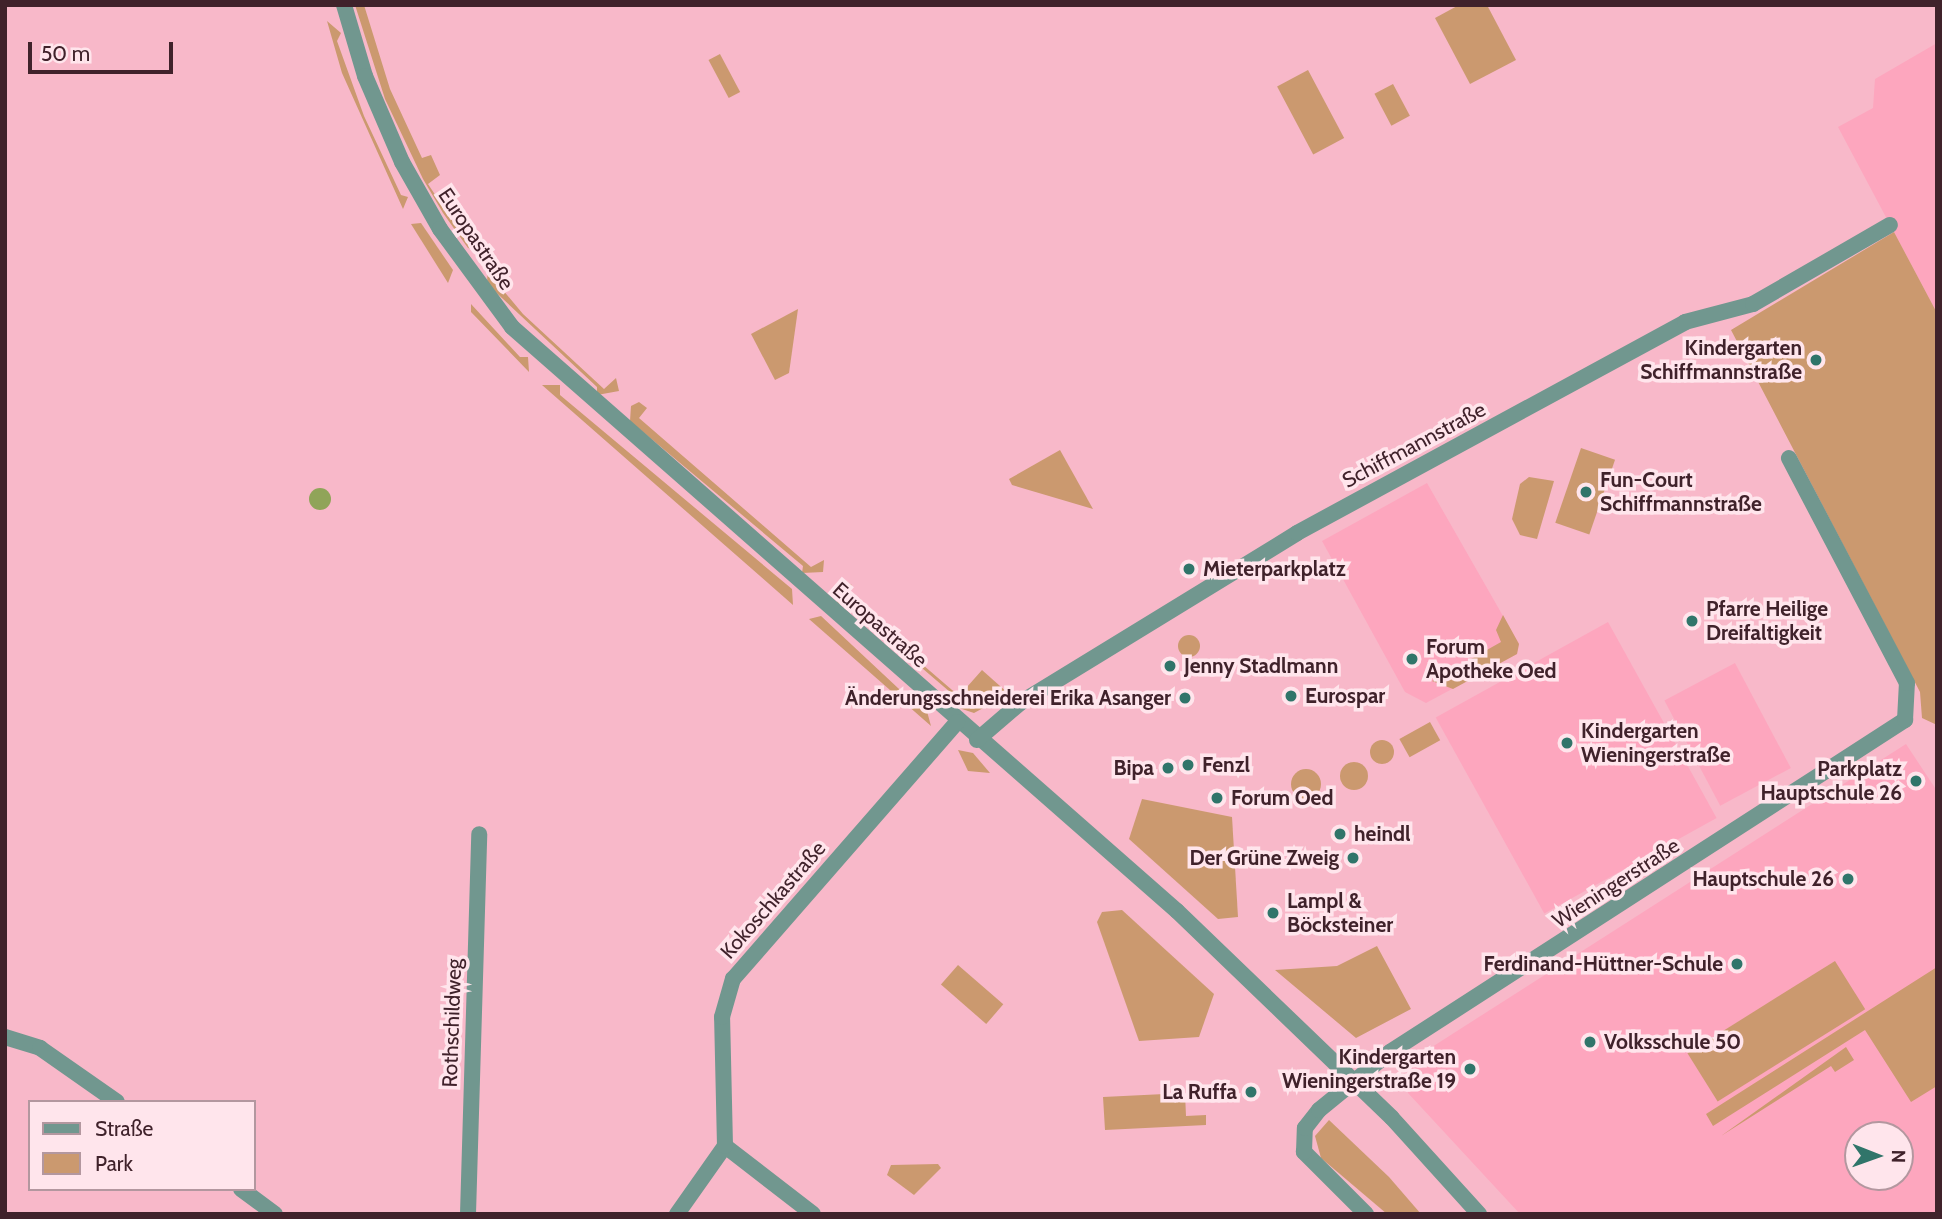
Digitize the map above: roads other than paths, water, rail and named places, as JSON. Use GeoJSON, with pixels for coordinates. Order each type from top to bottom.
{"type":"FeatureCollection","features":[{"type":"Feature","properties":{"kind":"street","name":"Europastraße"},"geometry":{"type":"LineString","coordinates":[[344,5],[365,76],[402,162],[440,229],[512,327],[977,740],[1177,911],[1354,1081],[1479,1214]]}},
{"type":"Feature","properties":{"kind":"street","name":"Schiffmannstraße"},"geometry":{"type":"LineString","coordinates":[[977,740],[1020,703],[1297,533],[1685,322],[1753,304],[1890,225]]}},
{"type":"Feature","properties":{"kind":"street","name":"Wieningerstraße"},"geometry":{"type":"LineString","coordinates":[[1366,1214],[1304,1152],[1310,1120],[1354,1081],[1902,724],[1910,704],[1907,683],[1789,458]]}},
{"type":"Feature","properties":{"kind":"street","name":"Kokoschkastraße"},"geometry":{"type":"LineString","coordinates":[[725,1146],[722,1017],[733,979],[957,722]]}},
{"type":"Feature","properties":{"kind":"street","name":"Rothschildweg"},"geometry":{"type":"LineString","coordinates":[[468,1214],[479,834]]}},
{"type":"Feature","properties":{"kind":"street"},"geometry":{"type":"LineString","coordinates":[[5,1037],[40,1048],[114,1100]]}},
{"type":"Feature","properties":{"kind":"street"},"geometry":{"type":"LineString","coordinates":[[677,1214],[725,1146],[813,1214]]}},
{"type":"Feature","properties":{"kind":"street"},"geometry":{"type":"LineString","coordinates":[[244,1191],[275,1214]]}},
{"type":"Feature","properties":{"kind":"place","name":"Kindergarten Schiffmannstraße"},"geometry":{"type":"Point","coordinates":[1816,360]}},
{"type":"Feature","properties":{"kind":"place","name":"Fun-Court Schiffmannstraße"},"geometry":{"type":"Point","coordinates":[1586,492]}},
{"type":"Feature","properties":{"kind":"place","name":"Mieterparkplatz"},"geometry":{"type":"Point","coordinates":[1189,569]}},
{"type":"Feature","properties":{"kind":"place","name":"Pfarre Heilige Dreifaltigkeit"},"geometry":{"type":"Point","coordinates":[1692,621]}},
{"type":"Feature","properties":{"kind":"place","name":"Forum Apotheke Oed"},"geometry":{"type":"Point","coordinates":[1412,659]}},
{"type":"Feature","properties":{"kind":"place","name":"Jenny Stadlmann"},"geometry":{"type":"Point","coordinates":[1170,666]}},
{"type":"Feature","properties":{"kind":"place","name":"Eurospar"},"geometry":{"type":"Point","coordinates":[1291,696]}},
{"type":"Feature","properties":{"kind":"place","name":"Änderungsschneiderei Erika Asanger"},"geometry":{"type":"Point","coordinates":[1185,698]}},
{"type":"Feature","properties":{"kind":"place","name":"Kindergarten Wieningerstraße"},"geometry":{"type":"Point","coordinates":[1567,743]}},
{"type":"Feature","properties":{"kind":"place","name":"Fenzl"},"geometry":{"type":"Point","coordinates":[1188,765]}},
{"type":"Feature","properties":{"kind":"place","name":"Bipa"},"geometry":{"type":"Point","coordinates":[1168,768]}},
{"type":"Feature","properties":{"kind":"place","name":"Parkplatz Hauptschule 26"},"geometry":{"type":"Point","coordinates":[1916,781]}},
{"type":"Feature","properties":{"kind":"place","name":"Forum Oed"},"geometry":{"type":"Point","coordinates":[1217,798]}},
{"type":"Feature","properties":{"kind":"place","name":"heindl"},"geometry":{"type":"Point","coordinates":[1340,834]}},
{"type":"Feature","properties":{"kind":"place","name":"Der Grüne Zweig"},"geometry":{"type":"Point","coordinates":[1353,858]}},
{"type":"Feature","properties":{"kind":"place","name":"Hauptschule 26"},"geometry":{"type":"Point","coordinates":[1848,879]}},
{"type":"Feature","properties":{"kind":"place","name":"Lampl & Böcksteiner"},"geometry":{"type":"Point","coordinates":[1273,913]}},
{"type":"Feature","properties":{"kind":"place","name":"Ferdinand-Hüttner-Schule"},"geometry":{"type":"Point","coordinates":[1737,964]}},
{"type":"Feature","properties":{"kind":"place","name":"Volksschule 50"},"geometry":{"type":"Point","coordinates":[1590,1042]}},
{"type":"Feature","properties":{"kind":"place","name":"Kindergarten Wieningerstraße 19"},"geometry":{"type":"Point","coordinates":[1470,1069]}},
{"type":"Feature","properties":{"kind":"place","name":"La Ruffa"},"geometry":{"type":"Point","coordinates":[1251,1092]}}]}
